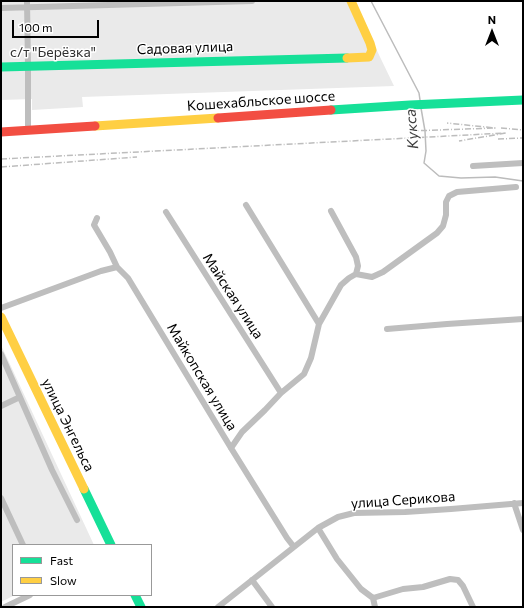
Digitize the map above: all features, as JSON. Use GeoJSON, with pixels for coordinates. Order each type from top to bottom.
{"type":"FeatureCollection","features":[{"type":"Feature","properties":{"kind":"street"},"geometry":{"type":"LineString","coordinates":[[1,8],[27,4],[252,1]]}},
{"type":"Feature","properties":{"kind":"street","name":"Садовая улица"},"geometry":{"type":"LineString","coordinates":[[1,67],[369,57],[372,50],[370,43],[351,1]]}},
{"type":"Feature","properties":{"kind":"street"},"geometry":{"type":"LineString","coordinates":[[27,4],[28,130]]}},
{"type":"Feature","properties":{"kind":"street","name":"Кошехабльское шоссе"},"geometry":{"type":"LineString","coordinates":[[1,132],[410,105],[523,100]]}},
{"type":"Feature","properties":{"kind":"street"},"geometry":{"type":"LineString","coordinates":[[473,166],[523,163]]}},
{"type":"Feature","properties":{"kind":"street"},"geometry":{"type":"LineString","coordinates":[[231,448],[242,432],[281,392],[304,374],[311,358],[319,324],[341,285],[356,274],[372,277],[382,272],[436,233],[443,226],[446,215],[446,202],[449,196],[457,192],[516,187]]}},
{"type":"Feature","properties":{"kind":"street"},"geometry":{"type":"LineString","coordinates":[[246,205],[319,324]]}},
{"type":"Feature","properties":{"kind":"street"},"geometry":{"type":"LineString","coordinates":[[331,211],[356,258],[358,266],[356,274]]}},
{"type":"Feature","properties":{"kind":"street","name":"Майская улица"},"geometry":{"type":"LineString","coordinates":[[166,212],[281,392]]}},
{"type":"Feature","properties":{"kind":"street","name":"Майкопская улица"},"geometry":{"type":"LineString","coordinates":[[97,218],[94,225],[117,267],[128,278],[231,448],[294,547]]}},
{"type":"Feature","properties":{"kind":"street"},"geometry":{"type":"LineString","coordinates":[[1,308],[101,271],[117,267]]}},
{"type":"Feature","properties":{"kind":"street","name":"улица Энгельса"},"geometry":{"type":"LineString","coordinates":[[1,317],[111,544]]}},
{"type":"Feature","properties":{"kind":"street"},"geometry":{"type":"LineString","coordinates":[[388,329],[523,319]]}},
{"type":"Feature","properties":{"kind":"street"},"geometry":{"type":"LineString","coordinates":[[1,354],[52,470],[77,520]]}},
{"type":"Feature","properties":{"kind":"street"},"geometry":{"type":"LineString","coordinates":[[1,406],[20,397]]}},
{"type":"Feature","properties":{"kind":"street"},"geometry":{"type":"LineString","coordinates":[[1,498],[23,544]]}},
{"type":"Feature","properties":{"kind":"street","name":"улица Серикова"},"geometry":{"type":"LineString","coordinates":[[218,607],[318,528],[338,517],[354,513],[421,511],[523,503]]}},
{"type":"Feature","properties":{"kind":"street"},"geometry":{"type":"LineString","coordinates":[[514,504],[523,530]]}},
{"type":"Feature","properties":{"kind":"street"},"geometry":{"type":"LineString","coordinates":[[318,528],[337,559],[361,589],[373,598],[375,607]]}},
{"type":"Feature","properties":{"kind":"street"},"geometry":{"type":"LineString","coordinates":[[373,598],[403,589],[423,587],[450,579],[458,580],[463,586],[473,607]]}},
{"type":"Feature","properties":{"kind":"street"},"geometry":{"type":"LineString","coordinates":[[252,580],[272,607]]}},
{"type":"Feature","properties":{"kind":"street"},"geometry":{"type":"LineString","coordinates":[[5,607],[28,596]]}},
{"type":"Feature","properties":{"kind":"street"},"geometry":{"type":"LineString","coordinates":[[136,596],[141,607]]}},
{"type":"Feature","properties":{"kind":"green space","name":"с/т \"Берёзка\""},"geometry":{"type":"Polygon","coordinates":[[[1,1],[353,1],[394,86],[82,97],[83,107],[32,110],[32,99],[1,100],[1,1]]]}},
{"type":"Feature","properties":{"kind":"green space"},"geometry":{"type":"Polygon","coordinates":[[[1,345],[94,544],[12,544],[13,596],[1,602],[1,345]]]}},
{"type":"Feature","properties":{"kind":"waterway","name":"Кукса"},"geometry":{"type":"LineString","coordinates":[[371,1],[419,93],[420,100]]}},
{"type":"Feature","properties":{"kind":"waterway","name":"Кукса"},"geometry":{"type":"LineString","coordinates":[[421,108],[425,131],[426,151],[424,163],[439,176],[461,178],[495,177],[523,181]]}},
{"type":"Feature","properties":{"kind":"railway"},"geometry":{"type":"LineString","coordinates":[[410,131],[495,128],[447,123]]}},
{"type":"Feature","properties":{"kind":"railway"},"geometry":{"type":"LineString","coordinates":[[501,128],[523,130]]}},
{"type":"Feature","properties":{"kind":"railway"},"geometry":{"type":"LineString","coordinates":[[1,159],[506,133],[459,141]]}},
{"type":"Feature","properties":{"kind":"railway"},"geometry":{"type":"LineString","coordinates":[[498,139],[523,138]]}},
{"type":"Feature","properties":{"kind":"railway"},"geometry":{"type":"LineString","coordinates":[[1,167],[137,157]]}},
{"type":"Feature","properties":{"kind":"traffic: fast"},"geometry":{"type":"LineString","coordinates":[[1,67],[347,58]]}},
{"type":"Feature","properties":{"kind":"traffic: fast"},"geometry":{"type":"LineString","coordinates":[[331,110],[523,100]]}},
{"type":"Feature","properties":{"kind":"traffic: fast"},"geometry":{"type":"LineString","coordinates":[[84,489],[111,544]]}},
{"type":"Feature","properties":{"kind":"traffic: fast"},"geometry":{"type":"LineString","coordinates":[[136,596],[141,607]]}},
{"type":"Feature","properties":{"kind":"traffic: slow"},"geometry":{"type":"LineString","coordinates":[[347,58],[369,57],[372,50],[351,1]]}},
{"type":"Feature","properties":{"kind":"traffic: slow"},"geometry":{"type":"LineString","coordinates":[[95,126],[218,118]]}},
{"type":"Feature","properties":{"kind":"traffic: slow"},"geometry":{"type":"LineString","coordinates":[[1,317],[84,489]]}},
{"type":"Feature","properties":{"kind":"traffic: jam"},"geometry":{"type":"LineString","coordinates":[[218,118],[331,110]]}},
{"type":"Feature","properties":{"kind":"traffic: jam"},"geometry":{"type":"LineString","coordinates":[[1,132],[95,126]]}}]}
